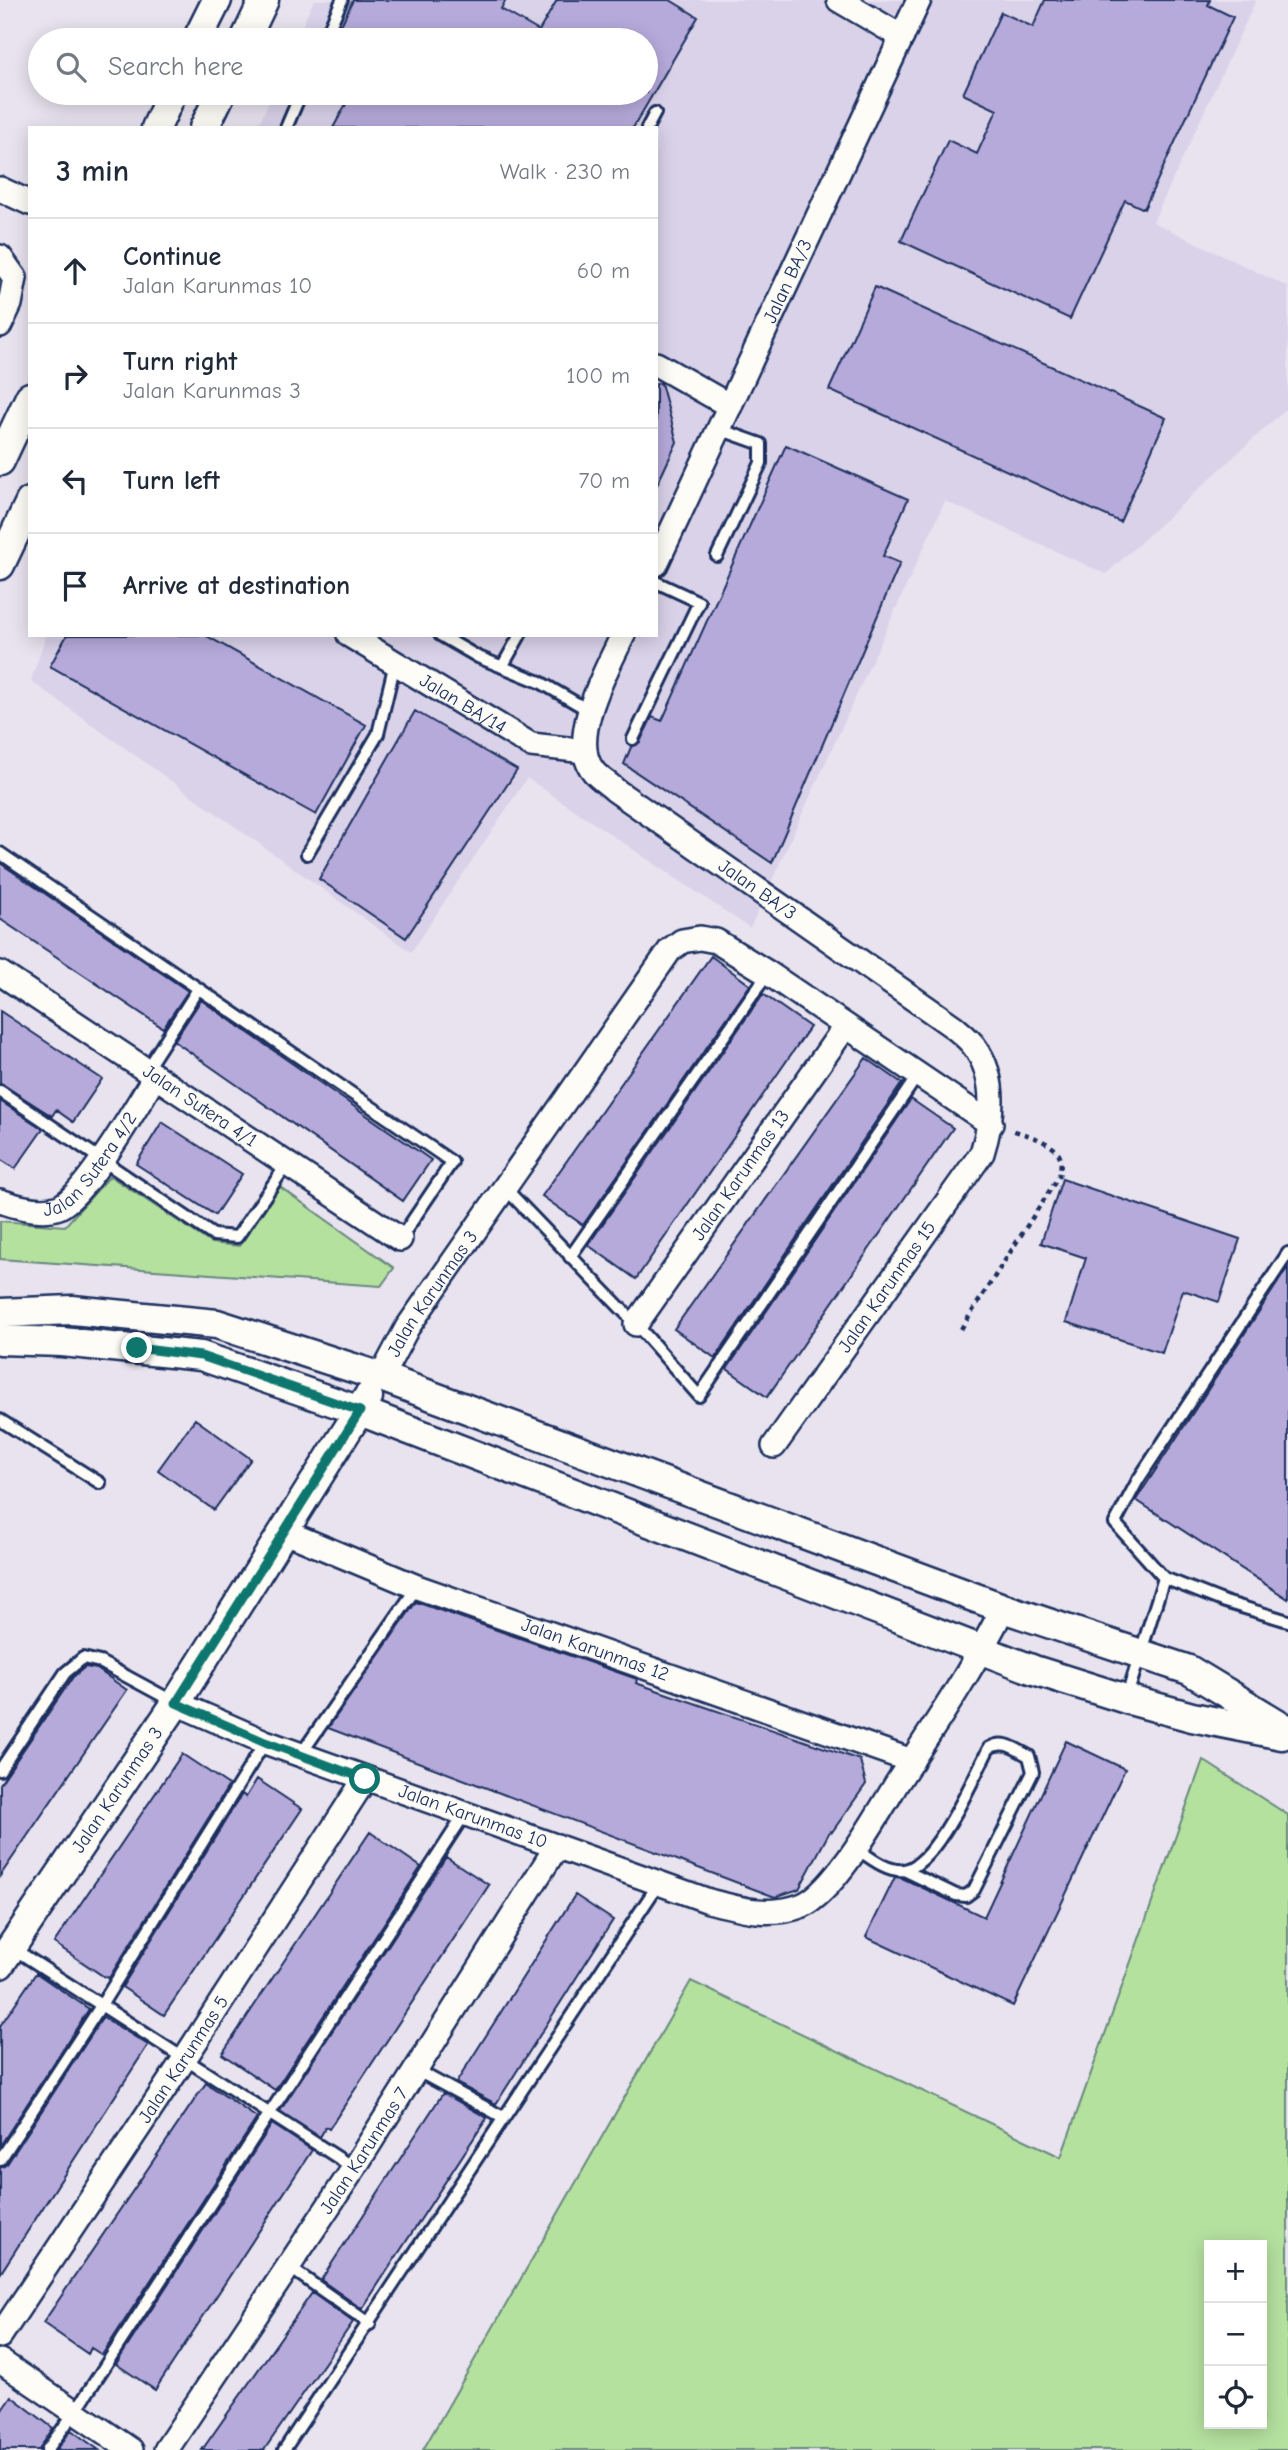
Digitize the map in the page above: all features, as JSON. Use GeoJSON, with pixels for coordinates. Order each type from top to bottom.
{"type":"FeatureCollection","features":[{"type":"Feature","properties":{"kind":"street"},"geometry":{"type":"LineString","coordinates":[[203,28],[217,0]]}},
{"type":"Feature","properties":{"kind":"street"},"geometry":{"type":"LineString","coordinates":[[251,28],[264,0]]}},
{"type":"Feature","properties":{"kind":"street"},"geometry":{"type":"LineString","coordinates":[[839,0],[902,37]]}},
{"type":"Feature","properties":{"kind":"street","name":"Jalan BA/3"},"geometry":{"type":"LineString","coordinates":[[658,560],[919,0]]}},
{"type":"Feature","properties":{"kind":"street"},"geometry":{"type":"LineString","coordinates":[[157,126],[167,105]]}},
{"type":"Feature","properties":{"kind":"street"},"geometry":{"type":"LineString","coordinates":[[205,126],[215,105]]}},
{"type":"Feature","properties":{"kind":"street"},"geometry":{"type":"LineString","coordinates":[[0,189],[28,202]]}},
{"type":"Feature","properties":{"kind":"street"},"geometry":{"type":"LineString","coordinates":[[0,257],[15,278],[10,304],[0,325]]}},
{"type":"Feature","properties":{"kind":"street"},"geometry":{"type":"LineString","coordinates":[[658,365],[730,406]]}},
{"type":"Feature","properties":{"kind":"street"},"geometry":{"type":"LineString","coordinates":[[0,461],[28,401]]}},
{"type":"Feature","properties":{"kind":"street"},"geometry":{"type":"LineString","coordinates":[[0,565],[28,506]]}},
{"type":"Feature","properties":{"kind":"street","name":"Jalan BA/14"},"geometry":{"type":"LineString","coordinates":[[352,637],[531,745],[585,751]]}},
{"type":"Feature","properties":{"kind":"street"},"geometry":{"type":"LineString","coordinates":[[585,751],[588,710],[622,637]]}},
{"type":"Feature","properties":{"kind":"street","name":"Jalan BA/3"},"geometry":{"type":"LineString","coordinates":[[585,751],[593,771],[615,790],[954,1027],[973,1044],[986,1064],[990,1084],[991,1124]]}},
{"type":"Feature","properties":{"kind":"street","name":"Jalan Karunmas 3"},"geometry":{"type":"LineString","coordinates":[[6,1956],[176,1703],[381,1377],[407,1328],[670,950],[682,941],[700,938],[716,941],[768,973],[991,1124]]}},
{"type":"Feature","properties":{"kind":"street","name":"Jalan Sutera 4/1"},"geometry":{"type":"LineString","coordinates":[[0,973],[400,1238]]}},
{"type":"Feature","properties":{"kind":"street","name":"Jalan Karunmas 13"},"geometry":{"type":"LineString","coordinates":[[636,1324],[845,1027]]}},
{"type":"Feature","properties":{"kind":"street","name":"Jalan Sutera 4/2"},"geometry":{"type":"LineString","coordinates":[[0,1201],[40,1210],[58,1207],[72,1197],[102,1160],[150,1073]]}},
{"type":"Feature","properties":{"kind":"street","name":"Jalan Karunmas 15"},"geometry":{"type":"LineString","coordinates":[[774,1446],[982,1153],[991,1124]]}},
{"type":"Feature","properties":{"kind":"street"},"geometry":{"type":"LineString","coordinates":[[0,1313],[72,1310],[217,1324],[381,1377],[1003,1608],[1189,1670],[1288,1730]]}},
{"type":"Feature","properties":{"kind":"street"},"geometry":{"type":"LineString","coordinates":[[0,1340],[62,1342],[201,1356],[360,1411],[1034,1670],[1192,1717],[1288,1736]]}},
{"type":"Feature","properties":{"kind":"street","name":"Jalan Karunmas 12"},"geometry":{"type":"LineString","coordinates":[[283,1531],[416,1587],[912,1761]]}},
{"type":"Feature","properties":{"kind":"street"},"geometry":{"type":"LineString","coordinates":[[856,1848],[983,1649],[1003,1608]]}},
{"type":"Feature","properties":{"kind":"street","name":"Jalan Karunmas 10"},"geometry":{"type":"LineString","coordinates":[[176,1703],[265,1742],[365,1779],[466,1812],[709,1901],[746,1910],[777,1913],[805,1904],[827,1886],[856,1848]]}},
{"type":"Feature","properties":{"kind":"street","name":"Jalan Karunmas 5"},"geometry":{"type":"LineString","coordinates":[[0,2336],[185,2058],[365,1779]]}},
{"type":"Feature","properties":{"kind":"street","name":"Jalan Karunmas 7"},"geometry":{"type":"LineString","coordinates":[[166,2450],[354,2168],[557,1846]]}},
{"type":"Feature","properties":{"kind":"street"},"geometry":{"type":"LineString","coordinates":[[0,2361],[131,2450]]}},
{"type":"Feature","properties":{"kind":"lane"},"geometry":{"type":"LineString","coordinates":[[329,28],[342,0]]}},
{"type":"Feature","properties":{"kind":"lane"},"geometry":{"type":"LineString","coordinates":[[287,126],[297,105]]}},
{"type":"Feature","properties":{"kind":"lane"},"geometry":{"type":"LineString","coordinates":[[648,126],[655,113]]}},
{"type":"Feature","properties":{"kind":"lane"},"geometry":{"type":"LineString","coordinates":[[717,556],[761,463],[761,444],[719,429]]}},
{"type":"Feature","properties":{"kind":"lane"},"geometry":{"type":"LineString","coordinates":[[633,739],[699,601],[658,583]]}},
{"type":"Feature","properties":{"kind":"lane"},"geometry":{"type":"LineString","coordinates":[[443,637],[478,657],[540,682],[588,710]]}},
{"type":"Feature","properties":{"kind":"lane"},"geometry":{"type":"LineString","coordinates":[[502,667],[519,637]]}},
{"type":"Feature","properties":{"kind":"lane"},"geometry":{"type":"LineString","coordinates":[[307,854],[378,734],[395,663]]}},
{"type":"Feature","properties":{"kind":"lane"},"geometry":{"type":"LineString","coordinates":[[0,853],[452,1162],[400,1238]]}},
{"type":"Feature","properties":{"kind":"lane"},"geometry":{"type":"LineString","coordinates":[[570,1257],[768,973]]}},
{"type":"Feature","properties":{"kind":"lane"},"geometry":{"type":"LineString","coordinates":[[150,1073],[198,989]]}},
{"type":"Feature","properties":{"kind":"lane"},"geometry":{"type":"LineString","coordinates":[[505,1188],[636,1324],[699,1396],[918,1075]]}},
{"type":"Feature","properties":{"kind":"lane"},"geometry":{"type":"LineString","coordinates":[[0,1091],[213,1235],[237,1237],[287,1164]]}},
{"type":"Feature","properties":{"kind":"lane"},"geometry":{"type":"LineString","coordinates":[[1288,1253],[1138,1480],[1115,1523],[1164,1578],[1225,1602],[1288,1621]]}},
{"type":"Feature","properties":{"kind":"lane"},"geometry":{"type":"LineString","coordinates":[[0,1420],[100,1483]]}},
{"type":"Feature","properties":{"kind":"lane"},"geometry":{"type":"LineString","coordinates":[[1126,1699],[1164,1578]]}},
{"type":"Feature","properties":{"kind":"lane"},"geometry":{"type":"LineString","coordinates":[[301,1754],[416,1587]]}},
{"type":"Feature","properties":{"kind":"lane"},"geometry":{"type":"LineString","coordinates":[[0,1770],[65,1673],[83,1658],[100,1662],[176,1703]]}},
{"type":"Feature","properties":{"kind":"lane"},"geometry":{"type":"LineString","coordinates":[[0,2160],[102,2004],[265,1742]]}},
{"type":"Feature","properties":{"kind":"lane"},"geometry":{"type":"LineString","coordinates":[[856,1848],[890,1868],[904,1870],[956,1895],[966,1896],[974,1890],[1033,1772],[1030,1756],[1004,1743],[989,1748],[930,1854],[917,1866],[904,1870]]}},
{"type":"Feature","properties":{"kind":"lane"},"geometry":{"type":"LineString","coordinates":[[47,2450],[75,2412],[466,1812]]}},
{"type":"Feature","properties":{"kind":"lane"},"geometry":{"type":"LineString","coordinates":[[284,2450],[370,2324],[503,2117],[659,1883]]}},
{"type":"Feature","properties":{"kind":"lane"},"geometry":{"type":"LineString","coordinates":[[6,1956],[102,2004],[354,2168]]}},
{"type":"Feature","properties":{"kind":"lane"},"geometry":{"type":"LineString","coordinates":[[416,2070],[503,2117]]}},
{"type":"Feature","properties":{"kind":"lane"},"geometry":{"type":"LineString","coordinates":[[289,2267],[370,2324]]}},
{"type":"Feature","properties":{"kind":"path"},"geometry":{"type":"LineString","coordinates":[[961,1329],[1059,1176],[1061,1164],[1058,1153],[1046,1144],[991,1124]]}},
{"type":"Feature","properties":{"kind":"shaded area"},"geometry":{"type":"Polygon","coordinates":[[[314,0],[1256,0],[1153,222],[1288,287],[1288,407],[1106,574],[945,501],[750,928],[527,778],[411,952],[31,681],[45,637],[658,637],[658,126],[258,126],[268,105],[658,105],[658,28],[301,28],[314,0]]]}},
{"type":"Feature","properties":{"kind":"green space"},"geometry":{"type":"Polygon","coordinates":[[[110,1176],[211,1243],[239,1246],[280,1187],[394,1268],[381,1286],[0,1259],[0,1221],[65,1226],[110,1176]]]}},
{"type":"Feature","properties":{"kind":"green space"},"geometry":{"type":"Polygon","coordinates":[[[1203,1760],[1288,1815],[1288,2450],[423,2450],[691,1981],[1061,2157],[1203,1760]]]}},
{"type":"Feature","properties":{"kind":"building"},"geometry":{"type":"Polygon","coordinates":[[[353,0],[506,0],[501,9],[534,28],[340,28],[353,0]]]}},
{"type":"Feature","properties":{"kind":"building"},"geometry":{"type":"Polygon","coordinates":[[[557,0],[670,0],[698,17],[658,85],[658,28],[541,28],[557,0]]]}},
{"type":"Feature","properties":{"kind":"building"},"geometry":{"type":"Polygon","coordinates":[[[1045,0],[1210,0],[1208,5],[1233,17],[1144,209],[1125,200],[1070,319],[901,241],[948,140],[977,154],[997,110],[963,94],[1001,12],[1033,27],[1045,0]]]}},
{"type":"Feature","properties":{"kind":"building"},"geometry":{"type":"Polygon","coordinates":[[[345,105],[646,105],[634,126],[334,126],[345,105]]]}},
{"type":"Feature","properties":{"kind":"building"},"geometry":{"type":"Polygon","coordinates":[[[875,287],[1166,418],[1120,522],[829,390],[875,287]]]}},
{"type":"Feature","properties":{"kind":"building"},"geometry":{"type":"Polygon","coordinates":[[[661,383],[677,442],[658,483],[658,384],[661,383]]]}},
{"type":"Feature","properties":{"kind":"building"},"geometry":{"type":"Polygon","coordinates":[[[786,445],[908,499],[883,556],[900,563],[772,863],[624,764],[631,747],[640,742],[652,717],[662,721],[786,445]]]}},
{"type":"Feature","properties":{"kind":"building"},"geometry":{"type":"Polygon","coordinates":[[[66,637],[209,637],[366,725],[316,815],[50,666],[66,637]]]}},
{"type":"Feature","properties":{"kind":"building"},"geometry":{"type":"Polygon","coordinates":[[[415,711],[517,770],[406,938],[319,879],[415,711]]]}},
{"type":"Feature","properties":{"kind":"building"},"geometry":{"type":"Polygon","coordinates":[[[0,863],[188,991],[163,1028],[0,919],[0,863]]]}},
{"type":"Feature","properties":{"kind":"building"},"geometry":{"type":"Polygon","coordinates":[[[711,956],[750,985],[583,1225],[542,1196],[711,956]]]}},
{"type":"Feature","properties":{"kind":"building"},"geometry":{"type":"Polygon","coordinates":[[[763,994],[810,1027],[636,1279],[588,1245],[763,994]]]}},
{"type":"Feature","properties":{"kind":"building"},"geometry":{"type":"Polygon","coordinates":[[[201,1000],[431,1160],[403,1201],[174,1041],[201,1000]]]}},
{"type":"Feature","properties":{"kind":"building"},"geometry":{"type":"Polygon","coordinates":[[[0,1011],[102,1079],[73,1122],[56,1110],[52,1116],[0,1083],[0,1011]]]}},
{"type":"Feature","properties":{"kind":"building"},"geometry":{"type":"Polygon","coordinates":[[[866,1058],[902,1083],[715,1358],[674,1329],[866,1058]]]}},
{"type":"Feature","properties":{"kind":"building"},"geometry":{"type":"Polygon","coordinates":[[[911,1099],[953,1128],[767,1397],[727,1369],[911,1099]]]}},
{"type":"Feature","properties":{"kind":"building"},"geometry":{"type":"Polygon","coordinates":[[[0,1101],[43,1129],[15,1169],[0,1159],[0,1101]]]}},
{"type":"Feature","properties":{"kind":"building"},"geometry":{"type":"Polygon","coordinates":[[[162,1122],[242,1174],[215,1215],[136,1164],[162,1122]]]}},
{"type":"Feature","properties":{"kind":"building"},"geometry":{"type":"Polygon","coordinates":[[[1062,1179],[1240,1239],[1219,1302],[1183,1290],[1162,1353],[1066,1322],[1086,1258],[1041,1243],[1062,1179]]]}},
{"type":"Feature","properties":{"kind":"building"},"geometry":{"type":"Polygon","coordinates":[[[1288,1267],[1288,1599],[1136,1500],[1288,1267]]]}},
{"type":"Feature","properties":{"kind":"building"},"geometry":{"type":"Polygon","coordinates":[[[195,1419],[251,1459],[214,1510],[158,1470],[195,1419]]]}},
{"type":"Feature","properties":{"kind":"building"},"geometry":{"type":"Polygon","coordinates":[[[416,1602],[637,1679],[636,1683],[860,1760],[866,1784],[832,1832],[830,1831],[799,1889],[775,1897],[328,1728],[416,1602]]]}},
{"type":"Feature","properties":{"kind":"building"},"geometry":{"type":"Polygon","coordinates":[[[85,1667],[97,1669],[127,1690],[0,1876],[0,1784],[73,1677],[85,1667]]]}},
{"type":"Feature","properties":{"kind":"building"},"geometry":{"type":"Polygon","coordinates":[[[1066,1741],[1125,1769],[1013,2006],[866,1937],[895,1877],[984,1917],[1066,1741]]]}},
{"type":"Feature","properties":{"kind":"building"},"geometry":{"type":"Polygon","coordinates":[[[182,1754],[229,1785],[109,1978],[103,1976],[54,1943],[182,1754]]]}},
{"type":"Feature","properties":{"kind":"building"},"geometry":{"type":"Polygon","coordinates":[[[257,1779],[302,1809],[164,2015],[122,1987],[242,1794],[246,1797],[257,1779]]]}},
{"type":"Feature","properties":{"kind":"building"},"geometry":{"type":"Polygon","coordinates":[[[370,1832],[421,1867],[275,2090],[222,2054],[370,1832]]]}},
{"type":"Feature","properties":{"kind":"building"},"geometry":{"type":"Polygon","coordinates":[[[446,1857],[489,1885],[329,2129],[326,2127],[320,2137],[280,2111],[446,1857]]]}},
{"type":"Feature","properties":{"kind":"building"},"geometry":{"type":"Polygon","coordinates":[[[575,1895],[613,1920],[496,2104],[456,2083],[575,1895]]]}},
{"type":"Feature","properties":{"kind":"building"},"geometry":{"type":"Polygon","coordinates":[[[36,1973],[89,2009],[0,2146],[0,2026],[36,1973]]]}},
{"type":"Feature","properties":{"kind":"building"},"geometry":{"type":"Polygon","coordinates":[[[103,2017],[148,2045],[0,2274],[0,2168],[7,2164],[103,2017]]]}},
{"type":"Feature","properties":{"kind":"building"},"geometry":{"type":"Polygon","coordinates":[[[206,2083],[257,2118],[102,2355],[91,2348],[88,2354],[43,2323],[206,2083]]]}},
{"type":"Feature","properties":{"kind":"building"},"geometry":{"type":"Polygon","coordinates":[[[443,2093],[487,2118],[362,2309],[321,2280],[443,2093]]]}},
{"type":"Feature","properties":{"kind":"building"},"geometry":{"type":"Polygon","coordinates":[[[272,2124],[312,2150],[155,2390],[116,2364],[272,2124]]]}},
{"type":"Feature","properties":{"kind":"building"},"geometry":{"type":"Polygon","coordinates":[[[312,2293],[353,2322],[264,2450],[202,2450],[312,2293]]]}},
{"type":"Feature","properties":{"kind":"building"},"geometry":{"type":"Polygon","coordinates":[[[11,2396],[53,2428],[39,2450],[0,2450],[0,2412],[11,2396]]]}},
{"type":"Feature","properties":{"kind":"building"},"geometry":{"type":"Polygon","coordinates":[[[71,2430],[99,2450],[57,2450],[71,2430]]]}},
{"type":"Feature","properties":{"kind":"route"},"geometry":{"type":"LineString","coordinates":[[137,1348],[201,1356],[360,1411],[176,1703],[265,1742],[365,1779]]}}]}
